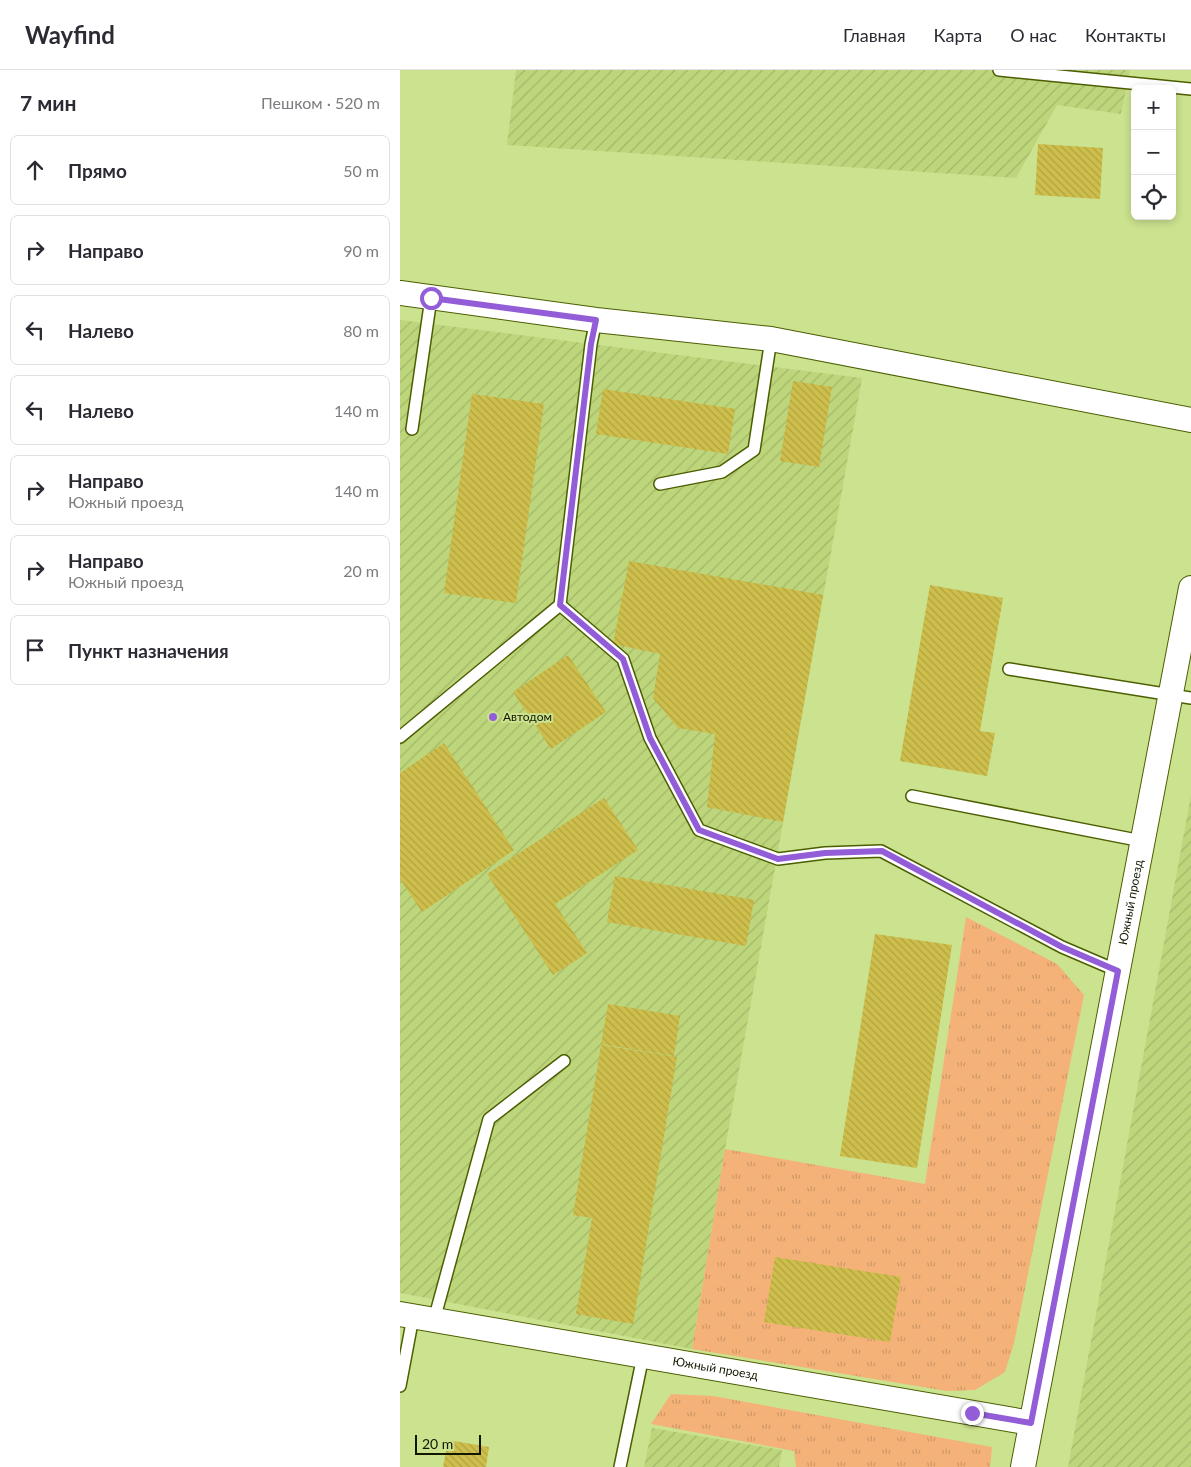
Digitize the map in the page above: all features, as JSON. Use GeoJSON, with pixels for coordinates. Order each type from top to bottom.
{"type":"FeatureCollection","features":[{"type":"Feature","properties":{"kind":"street"},"geometry":{"type":"LineString","coordinates":[[400,293],[596,320],[772,339],[1191,420]]}},
{"type":"Feature","properties":{"kind":"street","name":"Южный проезд"},"geometry":{"type":"LineString","coordinates":[[1023,1467],[1142,841],[1181,697],[1191,588]]}},
{"type":"Feature","properties":{"kind":"street","name":"Южный проезд"},"geometry":{"type":"LineString","coordinates":[[416,1317],[1031,1423]]}},
{"type":"Feature","properties":{"kind":"lane"},"geometry":{"type":"LineString","coordinates":[[999,70],[1191,89]]}},
{"type":"Feature","properties":{"kind":"lane"},"geometry":{"type":"LineString","coordinates":[[412,429],[431,298]]}},
{"type":"Feature","properties":{"kind":"lane"},"geometry":{"type":"LineString","coordinates":[[400,737],[560,605],[591,344],[596,320]]}},
{"type":"Feature","properties":{"kind":"lane"},"geometry":{"type":"LineString","coordinates":[[660,484],[722,472],[754,450],[772,339]]}},
{"type":"Feature","properties":{"kind":"lane"},"geometry":{"type":"LineString","coordinates":[[560,605],[623,659],[650,738],[699,830],[778,859],[825,853],[882,851],[1062,947],[1118,971]]}},
{"type":"Feature","properties":{"kind":"lane"},"geometry":{"type":"LineString","coordinates":[[1010,668],[1181,697]]}},
{"type":"Feature","properties":{"kind":"lane"},"geometry":{"type":"LineString","coordinates":[[912,796],[1142,841]]}},
{"type":"Feature","properties":{"kind":"lane"},"geometry":{"type":"LineString","coordinates":[[400,1386],[416,1317],[489,1119],[564,1061]]}},
{"type":"Feature","properties":{"kind":"lane"},"geometry":{"type":"LineString","coordinates":[[620,1467],[643,1356]]}},
{"type":"Feature","properties":{"kind":"shaded area"},"geometry":{"type":"Polygon","coordinates":[[[516,70],[1130,70],[1121,114],[1057,105],[1016,178],[507,145],[516,70]]]}},
{"type":"Feature","properties":{"kind":"shaded area"},"geometry":{"type":"Polygon","coordinates":[[[400,320],[862,378],[725,1149],[692,1349],[400,1293],[400,320]]]}},
{"type":"Feature","properties":{"kind":"shaded area"},"geometry":{"type":"Polygon","coordinates":[[[1191,795],[1191,1467],[1068,1467],[1191,795]]]}},
{"type":"Feature","properties":{"kind":"shaded area"},"geometry":{"type":"Polygon","coordinates":[[[652,1428],[782,1450],[779,1467],[644,1467],[652,1428]]]}},
{"type":"Feature","properties":{"kind":"green space"},"geometry":{"type":"Polygon","coordinates":[[[966,917],[1057,964],[1084,995],[1014,1343],[1005,1372],[975,1390],[947,1391],[692,1349],[725,1149],[925,1184],[966,917]]]}},
{"type":"Feature","properties":{"kind":"green space"},"geometry":{"type":"Polygon","coordinates":[[[671,1394],[713,1396],[992,1447],[990,1467],[796,1467],[794,1451],[651,1424],[671,1394]]]}},
{"type":"Feature","properties":{"kind":"building"},"geometry":{"type":"Polygon","coordinates":[[[1038,144],[1103,148],[1100,199],[1035,195],[1038,144]]]}},
{"type":"Feature","properties":{"kind":"building"},"geometry":{"type":"Polygon","coordinates":[[[793,381],[832,387],[819,467],[780,461],[793,381]]]}},
{"type":"Feature","properties":{"kind":"building"},"geometry":{"type":"Polygon","coordinates":[[[603,389],[735,409],[728,454],[596,434],[603,389]]]}},
{"type":"Feature","properties":{"kind":"building"},"geometry":{"type":"Polygon","coordinates":[[[472,394],[544,404],[516,603],[444,593],[472,394]]]}},
{"type":"Feature","properties":{"kind":"building"},"geometry":{"type":"Polygon","coordinates":[[[629,561],[823,595],[783,822],[707,807],[715,734],[678,728],[653,698],[660,654],[613,644],[629,561]]]}},
{"type":"Feature","properties":{"kind":"building"},"geometry":{"type":"Polygon","coordinates":[[[930,585],[1003,598],[980,731],[995,733],[987,776],[900,761],[930,585]]]}},
{"type":"Feature","properties":{"kind":"building"},"geometry":{"type":"Polygon","coordinates":[[[568,655],[606,712],[551,749],[513,692],[568,655]]]}},
{"type":"Feature","properties":{"kind":"building"},"geometry":{"type":"Polygon","coordinates":[[[444,743],[514,850],[422,912],[400,879],[400,773],[444,743]]]}},
{"type":"Feature","properties":{"kind":"building"},"geometry":{"type":"Polygon","coordinates":[[[604,798],[638,850],[555,904],[587,953],[553,975],[487,874],[604,798]]]}},
{"type":"Feature","properties":{"kind":"building"},"geometry":{"type":"Polygon","coordinates":[[[615,876],[754,900],[746,946],[607,922],[615,876]]]}},
{"type":"Feature","properties":{"kind":"building"},"geometry":{"type":"Polygon","coordinates":[[[875,934],[952,945],[917,1168],[840,1156],[875,934]]]}},
{"type":"Feature","properties":{"kind":"building"},"geometry":{"type":"Polygon","coordinates":[[[608,1004],[680,1016],[674,1056],[601,1044],[608,1004]]]}},
{"type":"Feature","properties":{"kind":"building"},"geometry":{"type":"Polygon","coordinates":[[[601,1045],[677,1057],[633,1324],[576,1314],[592,1218],[573,1215],[601,1045]]]}},
{"type":"Feature","properties":{"kind":"building"},"geometry":{"type":"Polygon","coordinates":[[[775,1257],[901,1277],[890,1342],[764,1322],[775,1257]]]}},
{"type":"Feature","properties":{"kind":"building"},"geometry":{"type":"Polygon","coordinates":[[[448,1440],[489,1447],[486,1467],[443,1467],[448,1440]]]}},
{"type":"Feature","properties":{"kind":"place","name":"Автодом"},"geometry":{"type":"Point","coordinates":[493,717]}},
{"type":"Feature","properties":{"kind":"route"},"geometry":{"type":"LineString","coordinates":[[431,298],[596,320],[591,344],[560,605],[623,659],[650,738],[699,830],[778,859],[825,853],[882,851],[1062,947],[1118,971],[1031,1423],[972,1413]]}}]}
